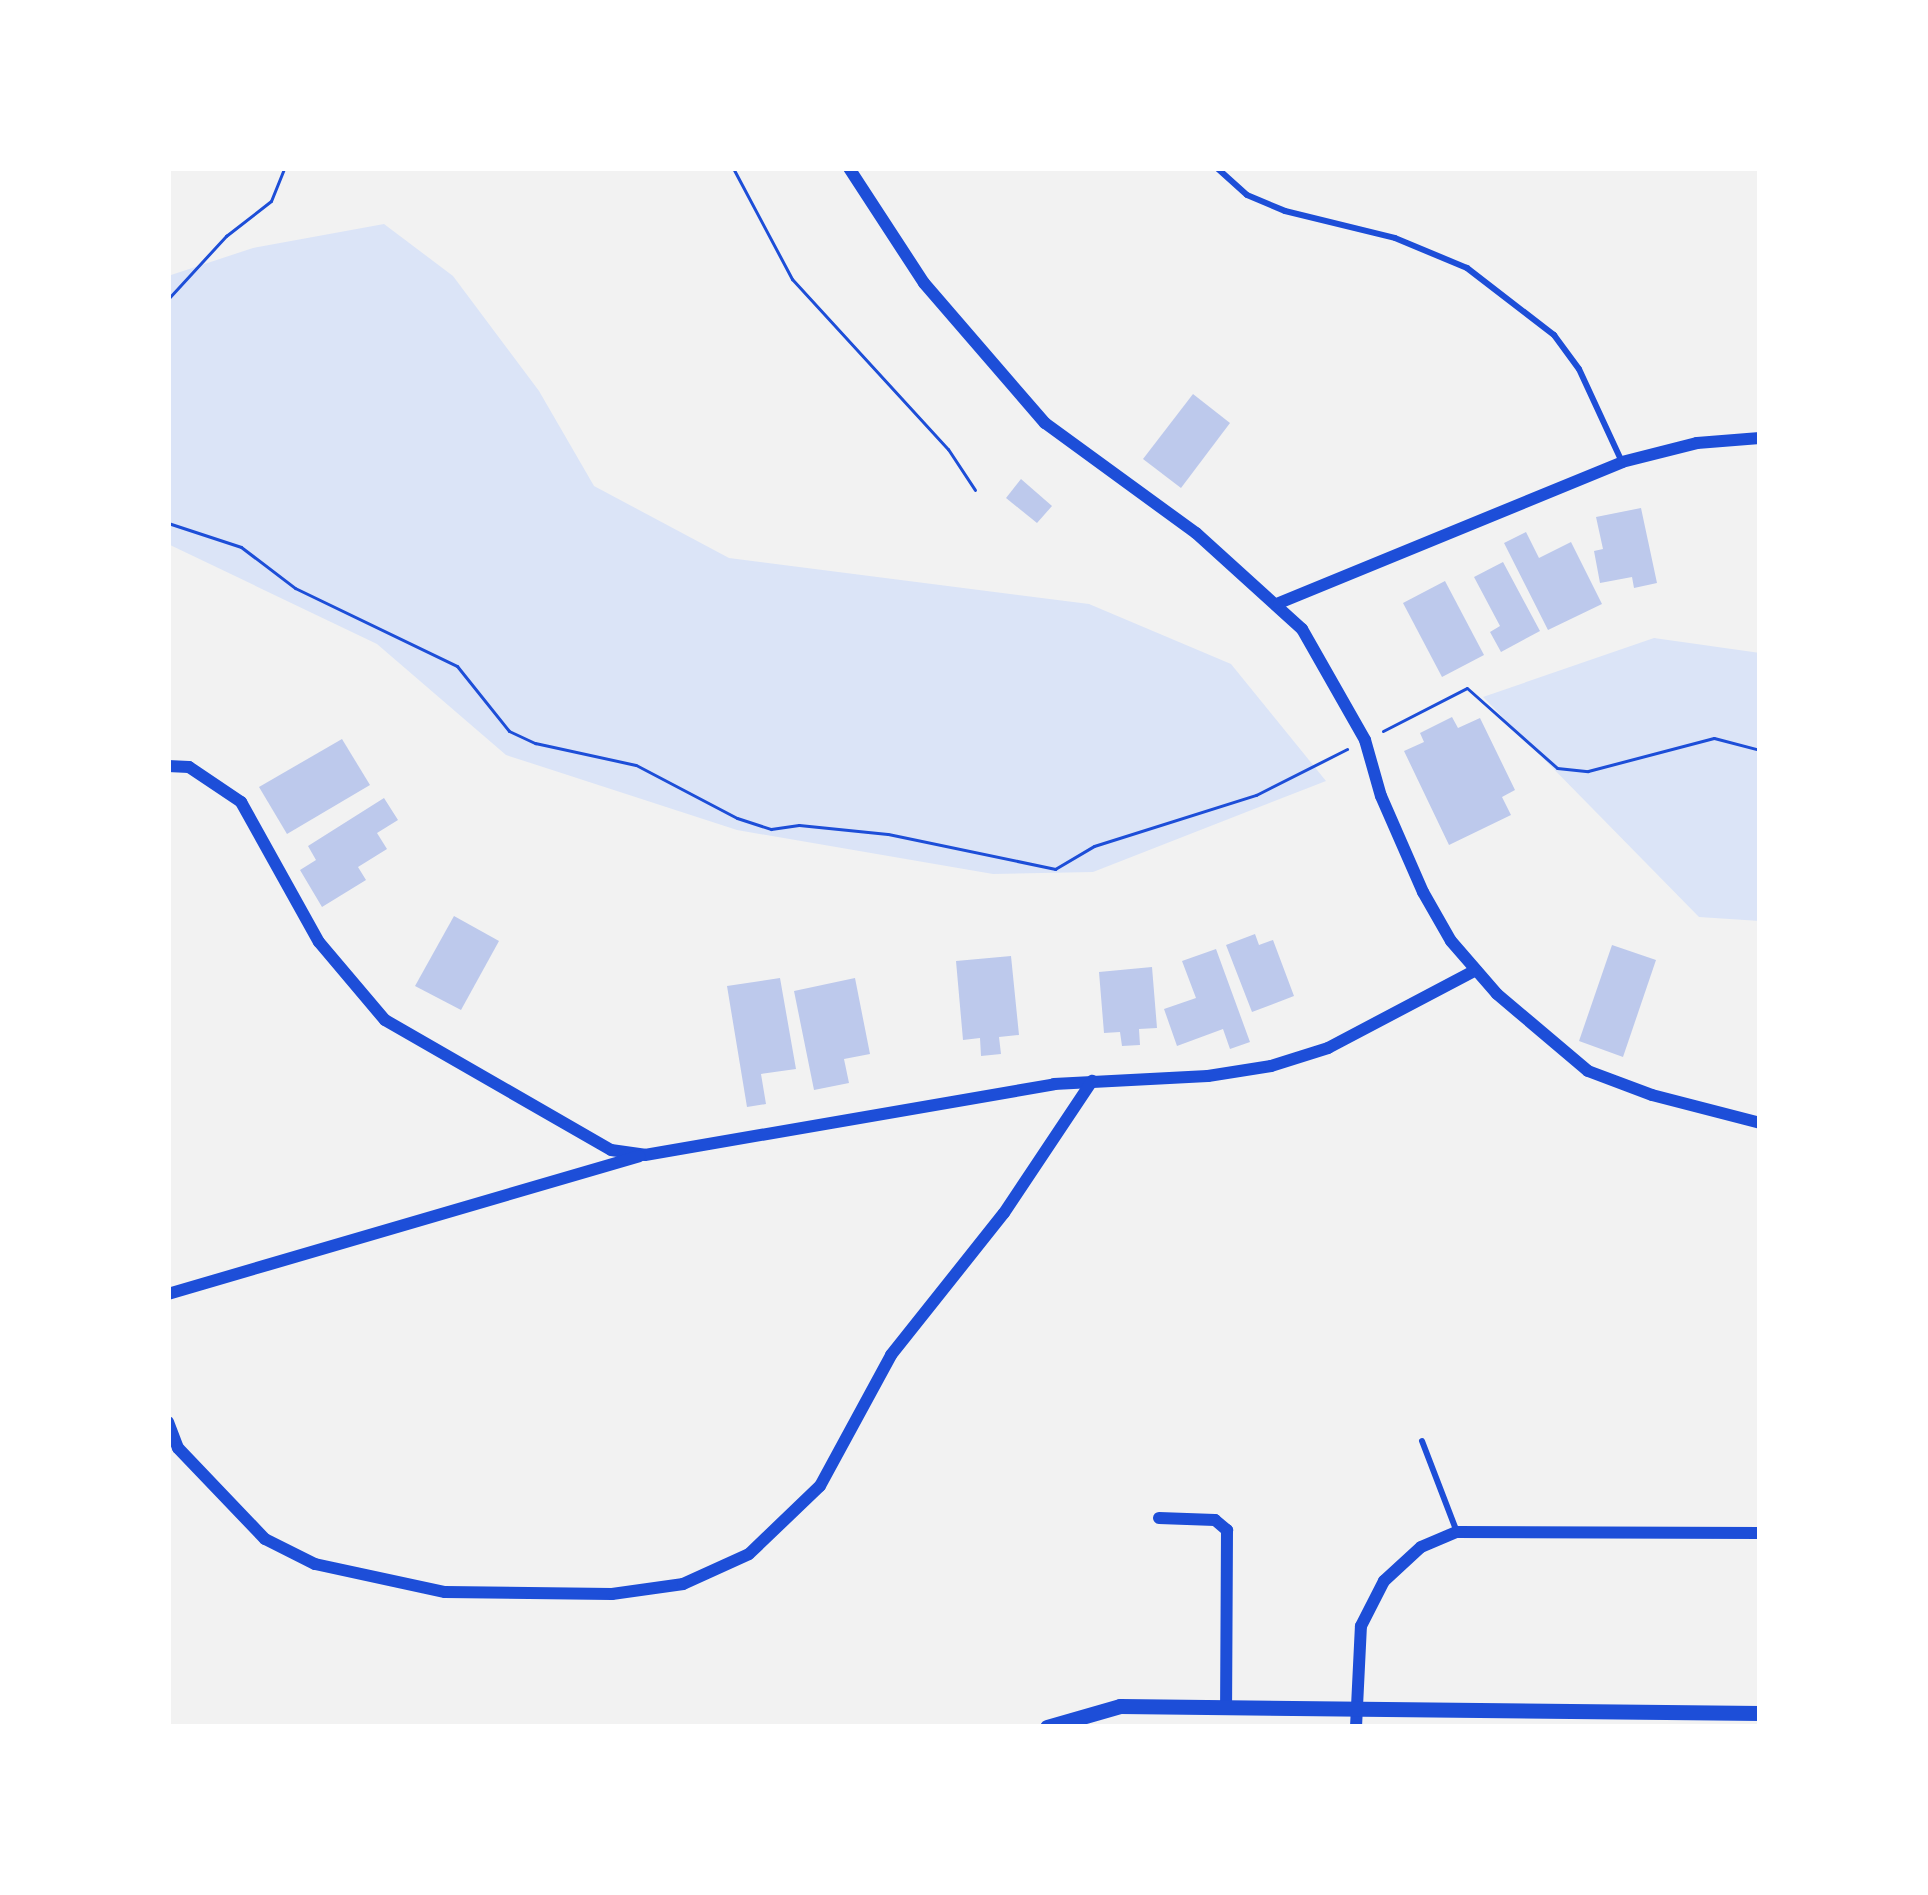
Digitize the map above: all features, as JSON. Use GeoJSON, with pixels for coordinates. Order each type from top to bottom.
{"type":"FeatureCollection","features":[{"type":"Feature","properties":{"kind":"street"},"geometry":{"type":"LineString","coordinates":[[848,168],[924,283],[1045,423],[1196,533],[1279,603],[1337,684],[1365,740],[1387,811],[1423,892],[1476,970],[1588,1071],[1652,1095],[1760,1123]]}},
{"type":"Feature","properties":{"kind":"street"},"geometry":{"type":"LineString","coordinates":[[1279,603],[1622,462],[1697,443],[1760,438]]}},
{"type":"Feature","properties":{"kind":"street"},"geometry":{"type":"LineString","coordinates":[[168,766],[190,767],[241,802],[319,942],[385,1020],[558,1124],[611,1150],[645,1155]]}},
{"type":"Feature","properties":{"kind":"street"},"geometry":{"type":"LineString","coordinates":[[168,1294],[645,1155],[1092,1081],[1208,1076],[1271,1066],[1328,1048],[1476,970]]}},
{"type":"Feature","properties":{"kind":"street"},"geometry":{"type":"LineString","coordinates":[[168,1422],[178,1448],[265,1539],[315,1564],[445,1592],[612,1594],[683,1584],[749,1554],[820,1486],[891,1354],[1004,1213],[1092,1081]]}},
{"type":"Feature","properties":{"kind":"street"},"geometry":{"type":"LineString","coordinates":[[1159,1517],[1215,1520],[1227,1529],[1226,1705]]}},
{"type":"Feature","properties":{"kind":"street"},"geometry":{"type":"LineString","coordinates":[[1356,1727],[1361,1626],[1369,1606],[1400,1562],[1457,1532],[1760,1533]]}},
{"type":"Feature","properties":{"kind":"street"},"geometry":{"type":"LineString","coordinates":[[1047,1727],[1120,1706],[1760,1713]]}},
{"type":"Feature","properties":{"kind":"lane"},"geometry":{"type":"LineString","coordinates":[[1217,168],[1247,195],[1286,211],[1395,238],[1467,268],[1554,335],[1579,369],[1622,462]]}},
{"type":"Feature","properties":{"kind":"lane"},"geometry":{"type":"LineString","coordinates":[[1422,1441],[1457,1532]]}},
{"type":"Feature","properties":{"kind":"path"},"geometry":{"type":"LineString","coordinates":[[168,299],[226,236],[271,201],[284,168]]}},
{"type":"Feature","properties":{"kind":"path"},"geometry":{"type":"LineString","coordinates":[[733,168],[792,279],[948,449],[975,490]]}},
{"type":"Feature","properties":{"kind":"path"},"geometry":{"type":"LineString","coordinates":[[168,523],[241,547],[296,588],[458,666],[509,731],[536,742],[636,765],[737,818],[771,829],[799,824],[888,834],[1055,868],[1094,846],[1256,795],[1467,688],[1557,768],[1588,772],[1714,738],[1760,750]]}},
{"type":"Feature","properties":{"kind":"shaded area"},"geometry":{"type":"Polygon","coordinates":[[[384,224],[453,276],[539,391],[594,486],[729,558],[1089,604],[1231,664],[1326,781],[1093,872],[993,874],[737,830],[506,755],[377,644],[168,544],[168,276],[253,248],[384,224]]]}},
{"type":"Feature","properties":{"kind":"shaded area"},"geometry":{"type":"Polygon","coordinates":[[[1654,638],[1760,653],[1760,921],[1699,917],[1483,697],[1654,638]]]}},
{"type":"Feature","properties":{"kind":"building"},"geometry":{"type":"Polygon","coordinates":[[[1193,394],[1230,423],[1181,488],[1143,459],[1193,394]]]}},
{"type":"Feature","properties":{"kind":"building"},"geometry":{"type":"Polygon","coordinates":[[[1021,479],[1052,506],[1037,523],[1006,498],[1021,479]]]}},
{"type":"Feature","properties":{"kind":"building"},"geometry":{"type":"Polygon","coordinates":[[[1641,508],[1657,583],[1634,588],[1632,577],[1600,583],[1594,551],[1603,549],[1596,517],[1641,508]]]}},
{"type":"Feature","properties":{"kind":"building"},"geometry":{"type":"Polygon","coordinates":[[[1526,532],[1539,558],[1571,542],[1602,604],[1548,630],[1504,543],[1526,532]]]}},
{"type":"Feature","properties":{"kind":"building"},"geometry":{"type":"Polygon","coordinates":[[[1503,562],[1540,631],[1501,652],[1490,632],[1500,626],[1474,577],[1503,562]]]}},
{"type":"Feature","properties":{"kind":"building"},"geometry":{"type":"Polygon","coordinates":[[[1445,581],[1484,655],[1442,677],[1403,603],[1445,581]]]}},
{"type":"Feature","properties":{"kind":"building"},"geometry":{"type":"Polygon","coordinates":[[[1452,717],[1458,728],[1480,718],[1515,790],[1502,797],[1511,815],[1449,845],[1404,751],[1424,742],[1420,733],[1452,717]]]}},
{"type":"Feature","properties":{"kind":"building"},"geometry":{"type":"Polygon","coordinates":[[[342,739],[370,785],[287,834],[259,787],[342,739]]]}},
{"type":"Feature","properties":{"kind":"building"},"geometry":{"type":"Polygon","coordinates":[[[384,798],[398,820],[377,833],[387,849],[358,867],[366,880],[322,907],[300,870],[316,860],[308,846],[384,798]]]}},
{"type":"Feature","properties":{"kind":"building"},"geometry":{"type":"Polygon","coordinates":[[[454,916],[499,941],[461,1010],[415,986],[454,916]]]}},
{"type":"Feature","properties":{"kind":"building"},"geometry":{"type":"Polygon","coordinates":[[[1255,934],[1259,945],[1273,940],[1294,996],[1252,1012],[1226,945],[1255,934]]]}},
{"type":"Feature","properties":{"kind":"building"},"geometry":{"type":"Polygon","coordinates":[[[1612,945],[1656,960],[1623,1057],[1579,1041],[1612,945]]]}},
{"type":"Feature","properties":{"kind":"building"},"geometry":{"type":"Polygon","coordinates":[[[1216,949],[1250,1042],[1230,1049],[1223,1029],[1177,1046],[1164,1009],[1196,998],[1182,961],[1216,949]]]}},
{"type":"Feature","properties":{"kind":"building"},"geometry":{"type":"Polygon","coordinates":[[[1011,956],[1019,1035],[999,1037],[1001,1054],[981,1056],[980,1038],[963,1040],[956,961],[1011,956]]]}},
{"type":"Feature","properties":{"kind":"building"},"geometry":{"type":"Polygon","coordinates":[[[1152,967],[1157,1028],[1139,1029],[1140,1045],[1122,1046],[1120,1032],[1104,1033],[1099,972],[1152,967]]]}},
{"type":"Feature","properties":{"kind":"building"},"geometry":{"type":"Polygon","coordinates":[[[780,978],[796,1069],[761,1074],[766,1104],[747,1107],[727,986],[780,978]]]}},
{"type":"Feature","properties":{"kind":"building"},"geometry":{"type":"Polygon","coordinates":[[[855,978],[870,1054],[844,1059],[849,1083],[814,1090],[794,991],[855,978]]]}}]}
